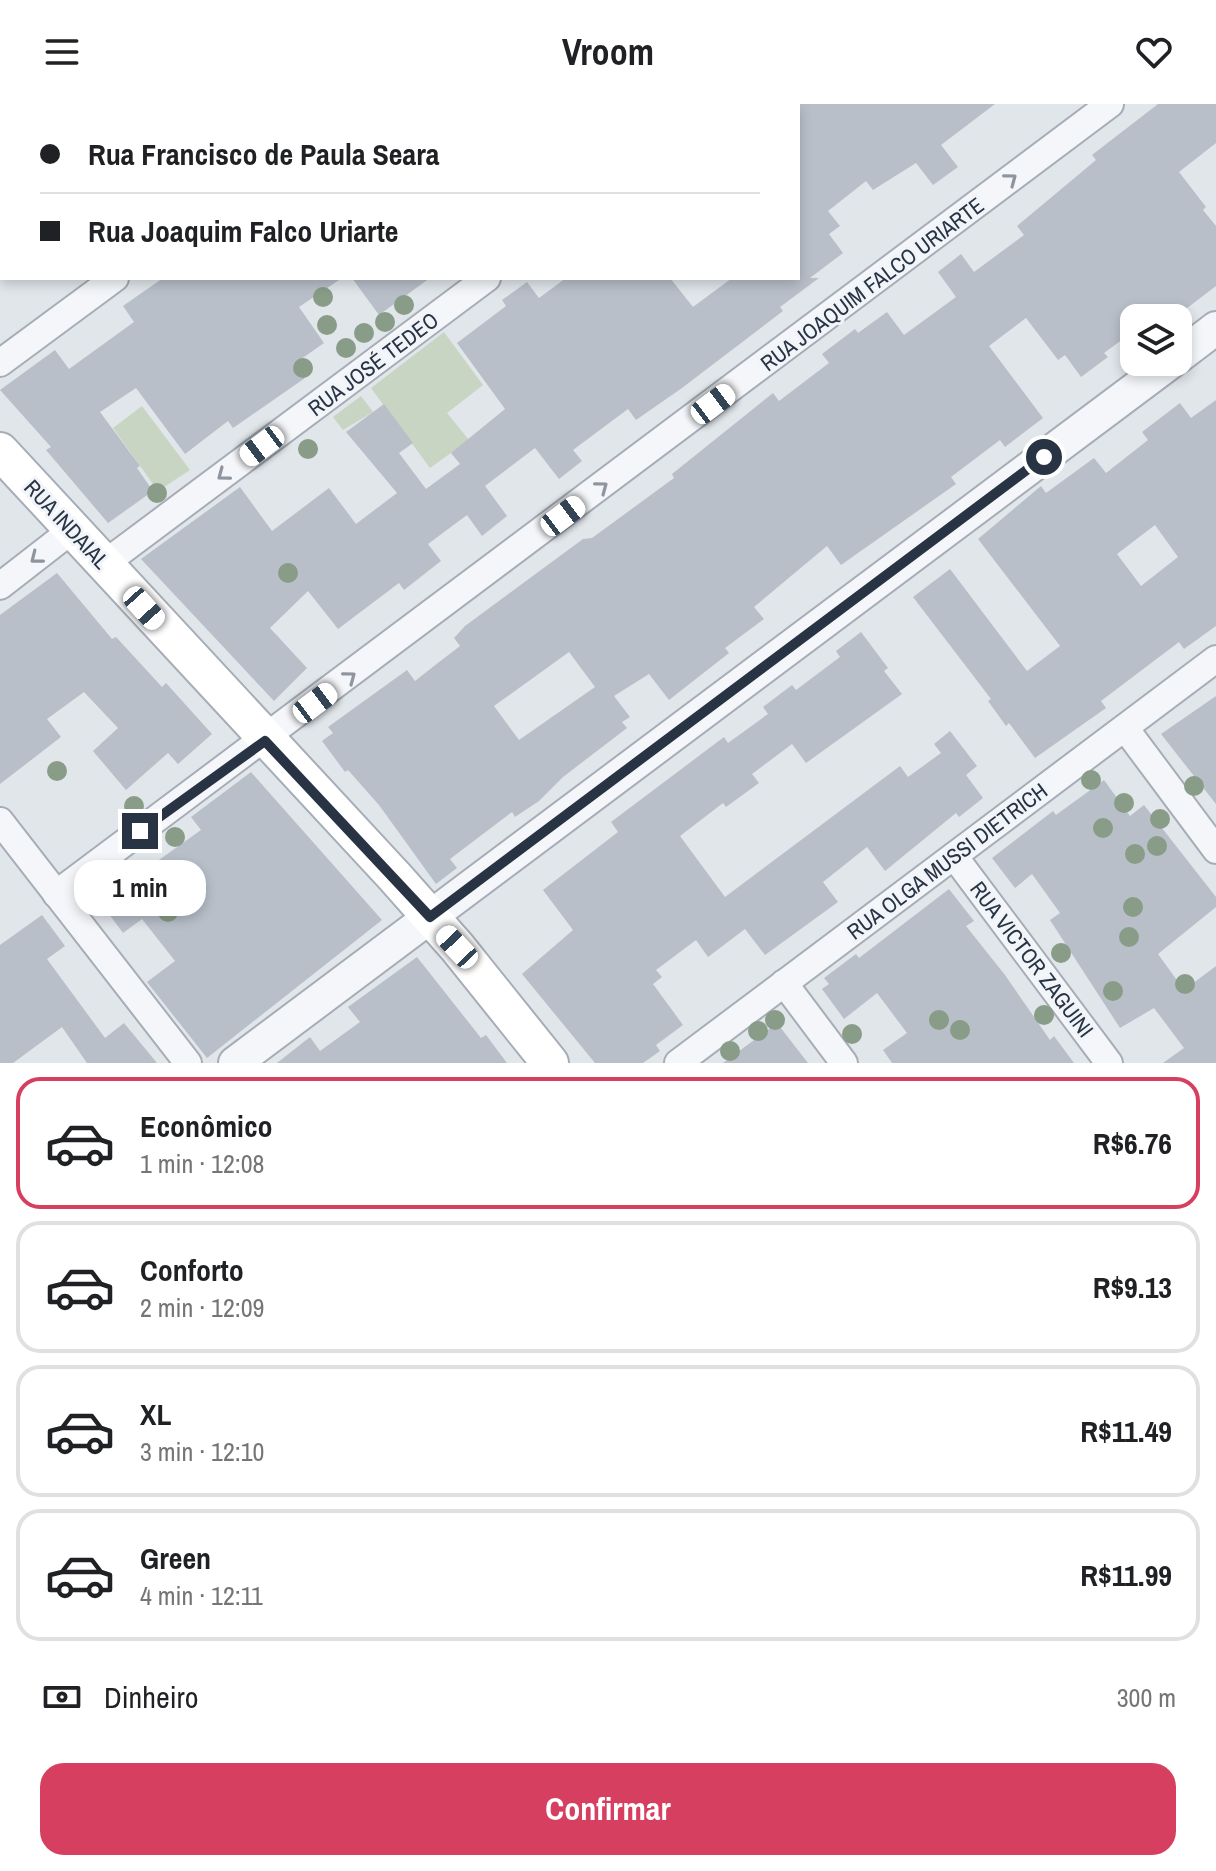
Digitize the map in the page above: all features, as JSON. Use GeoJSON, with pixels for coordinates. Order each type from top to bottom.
{"type":"FeatureCollection","features":[{"type":"Feature","properties":{"kind":"main road","name":"RUA INDAIAL"},"geometry":{"type":"LineString","coordinates":[[0,451],[430,917],[550,1063]]}},
{"type":"Feature","properties":{"kind":"street","name":"RUA JOAQUIM FALCO URIARTE"},"geometry":{"type":"LineString","coordinates":[[56,894],[231,762],[265,741],[1110,104]]}},
{"type":"Feature","properties":{"kind":"street"},"geometry":{"type":"LineString","coordinates":[[0,363],[112,280]]}},
{"type":"Feature","properties":{"kind":"street","name":"RUA JOSÉ TEDEO"},"geometry":{"type":"LineString","coordinates":[[104,564],[484,280]]}},
{"type":"Feature","properties":{"kind":"street"},"geometry":{"type":"LineString","coordinates":[[1192,346],[1216,328]]}},
{"type":"Feature","properties":{"kind":"street"},"geometry":{"type":"LineString","coordinates":[[235,1063],[1152,376]]}},
{"type":"Feature","properties":{"kind":"street"},"geometry":{"type":"LineString","coordinates":[[0,586],[72,530]]}},
{"type":"Feature","properties":{"kind":"street","name":"RUA OLGA MUSSI DIETRICH"},"geometry":{"type":"LineString","coordinates":[[678,1063],[1216,659]]}},
{"type":"Feature","properties":{"kind":"street"},"geometry":{"type":"LineString","coordinates":[[1125,728],[1216,850]]}},
{"type":"Feature","properties":{"kind":"street"},"geometry":{"type":"LineString","coordinates":[[0,821],[9,849],[56,894],[188,1063]]}},
{"type":"Feature","properties":{"kind":"street","name":"RUA VICTOR ZAGUINI"},"geometry":{"type":"LineString","coordinates":[[954,856],[1109,1063]]}},
{"type":"Feature","properties":{"kind":"street"},"geometry":{"type":"LineString","coordinates":[[784,983],[844,1063]]}},
{"type":"Feature","properties":{"kind":"green space"},"geometry":{"type":"Polygon","coordinates":[[[444,332],[483,385],[447,413],[469,440],[430,468],[371,388],[444,332]]]}},
{"type":"Feature","properties":{"kind":"green space"},"geometry":{"type":"Polygon","coordinates":[[[361,396],[373,412],[343,430],[333,417],[361,396]]]}},
{"type":"Feature","properties":{"kind":"green space"},"geometry":{"type":"Polygon","coordinates":[[[142,406],[190,470],[158,491],[113,428],[142,406]]]}},
{"type":"Feature","properties":{"kind":"building"},"geometry":{"type":"Polygon","coordinates":[[[800,104],[995,104],[941,145],[958,167],[933,185],[916,163],[873,190],[866,181],[828,211],[840,226],[829,234],[843,253],[810,278],[819,278],[780,307],[783,311],[682,388],[636,420],[628,409],[573,450],[582,461],[559,479],[535,448],[485,486],[507,516],[482,536],[467,515],[428,544],[441,561],[404,590],[399,583],[338,629],[308,591],[270,628],[307,668],[274,701],[141,559],[240,487],[272,531],[329,488],[356,524],[397,493],[346,432],[384,404],[413,443],[399,453],[426,489],[460,464],[451,453],[505,409],[457,343],[506,306],[502,300],[527,282],[539,298],[563,280],[672,280],[693,307],[729,280],[800,280],[800,104]]]}},
{"type":"Feature","properties":{"kind":"building"},"geometry":{"type":"Polygon","coordinates":[[[1158,104],[1216,104],[1216,143],[1179,172],[1206,207],[1203,210],[1216,226],[1216,286],[1192,304],[1120,304],[1120,341],[1104,353],[1108,357],[1081,377],[1065,355],[1058,360],[1026,318],[989,346],[1043,418],[1005,447],[1000,440],[951,477],[956,484],[841,565],[827,546],[754,607],[764,619],[725,648],[729,653],[669,700],[649,674],[614,696],[630,717],[622,722],[627,728],[563,777],[539,801],[515,817],[512,812],[450,859],[457,868],[436,884],[379,805],[348,770],[345,772],[322,741],[333,733],[328,727],[407,670],[415,681],[460,646],[454,638],[465,626],[583,539],[592,538],[674,478],[672,474],[773,393],[779,401],[829,363],[822,354],[855,329],[858,333],[887,312],[904,335],[956,297],[938,272],[961,254],[974,272],[1024,235],[1017,226],[1096,160],[1092,155],[1158,104]],[[569,652],[494,706],[519,740],[595,687],[569,652]]]}},
{"type":"Feature","properties":{"kind":"building"},"geometry":{"type":"Polygon","coordinates":[[[160,280],[339,280],[299,307],[324,343],[294,364],[305,378],[233,428],[228,421],[185,454],[136,388],[100,412],[140,466],[137,468],[153,491],[108,523],[46,450],[51,447],[0,390],[55,350],[69,369],[134,322],[123,306],[160,280]]]}},
{"type":"Feature","properties":{"kind":"building"},"geometry":{"type":"Polygon","coordinates":[[[353,280],[427,280],[379,315],[353,280]]]}},
{"type":"Feature","properties":{"kind":"building"},"geometry":{"type":"Polygon","coordinates":[[[1216,400],[1216,626],[1184,649],[1179,642],[1101,701],[1106,708],[1035,758],[1009,723],[1006,726],[988,701],[991,699],[913,597],[950,569],[1027,671],[1060,646],[978,539],[1041,486],[1046,493],[1094,458],[1106,473],[1148,440],[1142,432],[1180,403],[1191,418],[1216,400]],[[1155,525],[1117,554],[1141,586],[1178,557],[1155,525]]]}},
{"type":"Feature","properties":{"kind":"building"},"geometry":{"type":"Polygon","coordinates":[[[57,573],[112,639],[116,637],[162,687],[166,683],[212,734],[178,764],[168,753],[126,790],[93,751],[118,728],[84,692],[47,719],[61,737],[0,784],[0,615],[57,573]]]}},
{"type":"Feature","properties":{"kind":"building"},"geometry":{"type":"Polygon","coordinates":[[[861,632],[888,668],[884,671],[902,694],[806,763],[792,744],[752,774],[759,783],[726,807],[723,803],[680,836],[725,897],[900,766],[908,777],[941,753],[934,744],[950,731],[977,766],[966,775],[983,798],[959,817],[956,813],[885,871],[867,847],[823,882],[838,902],[765,955],[745,929],[708,957],[696,940],[656,970],[662,977],[653,984],[683,1025],[656,1045],[660,1051],[643,1063],[595,1063],[522,974],[573,930],[543,890],[618,832],[611,822],[724,737],[728,743],[768,714],[763,707],[792,685],[796,690],[840,657],[836,651],[861,632]]]}},
{"type":"Feature","properties":{"kind":"building"},"geometry":{"type":"Polygon","coordinates":[[[1216,696],[1216,804],[1161,734],[1216,696]]]}},
{"type":"Feature","properties":{"kind":"building"},"geometry":{"type":"Polygon","coordinates":[[[251,772],[382,920],[207,1058],[147,982],[175,961],[142,919],[123,933],[100,902],[201,830],[191,817],[251,772]]]}},
{"type":"Feature","properties":{"kind":"building"},"geometry":{"type":"Polygon","coordinates":[[[1104,780],[1130,816],[1144,805],[1216,897],[1216,907],[1158,954],[1184,990],[1216,966],[1216,1063],[1163,1063],[1184,1048],[1154,1008],[1120,1028],[1050,920],[1060,913],[1032,874],[1015,888],[992,858],[1053,811],[1056,815],[1104,780]]]}},
{"type":"Feature","properties":{"kind":"building"},"geometry":{"type":"Polygon","coordinates":[[[949,889],[974,921],[966,926],[1050,1040],[1054,1036],[1074,1063],[892,1063],[883,1050],[907,1033],[877,993],[844,1019],[822,989],[829,984],[824,978],[856,954],[859,958],[949,889]]]}},
{"type":"Feature","properties":{"kind":"building"},"geometry":{"type":"Polygon","coordinates":[[[42,915],[65,946],[47,959],[105,1038],[124,1023],[157,1063],[87,1063],[62,1027],[13,1063],[0,1063],[0,945],[42,915]]]}},
{"type":"Feature","properties":{"kind":"building"},"geometry":{"type":"Polygon","coordinates":[[[417,957],[481,1038],[486,1035],[507,1063],[277,1063],[310,1037],[320,1051],[360,1022],[348,1007],[417,957]]]}},
{"type":"Feature","properties":{"kind":"building"},"geometry":{"type":"Polygon","coordinates":[[[777,1023],[808,1063],[723,1063],[777,1023]]]}},
{"type":"Feature","properties":{"kind":"route"},"geometry":{"type":"LineString","coordinates":[[140,831],[231,762],[265,741],[430,917],[1044,457]]}}]}
